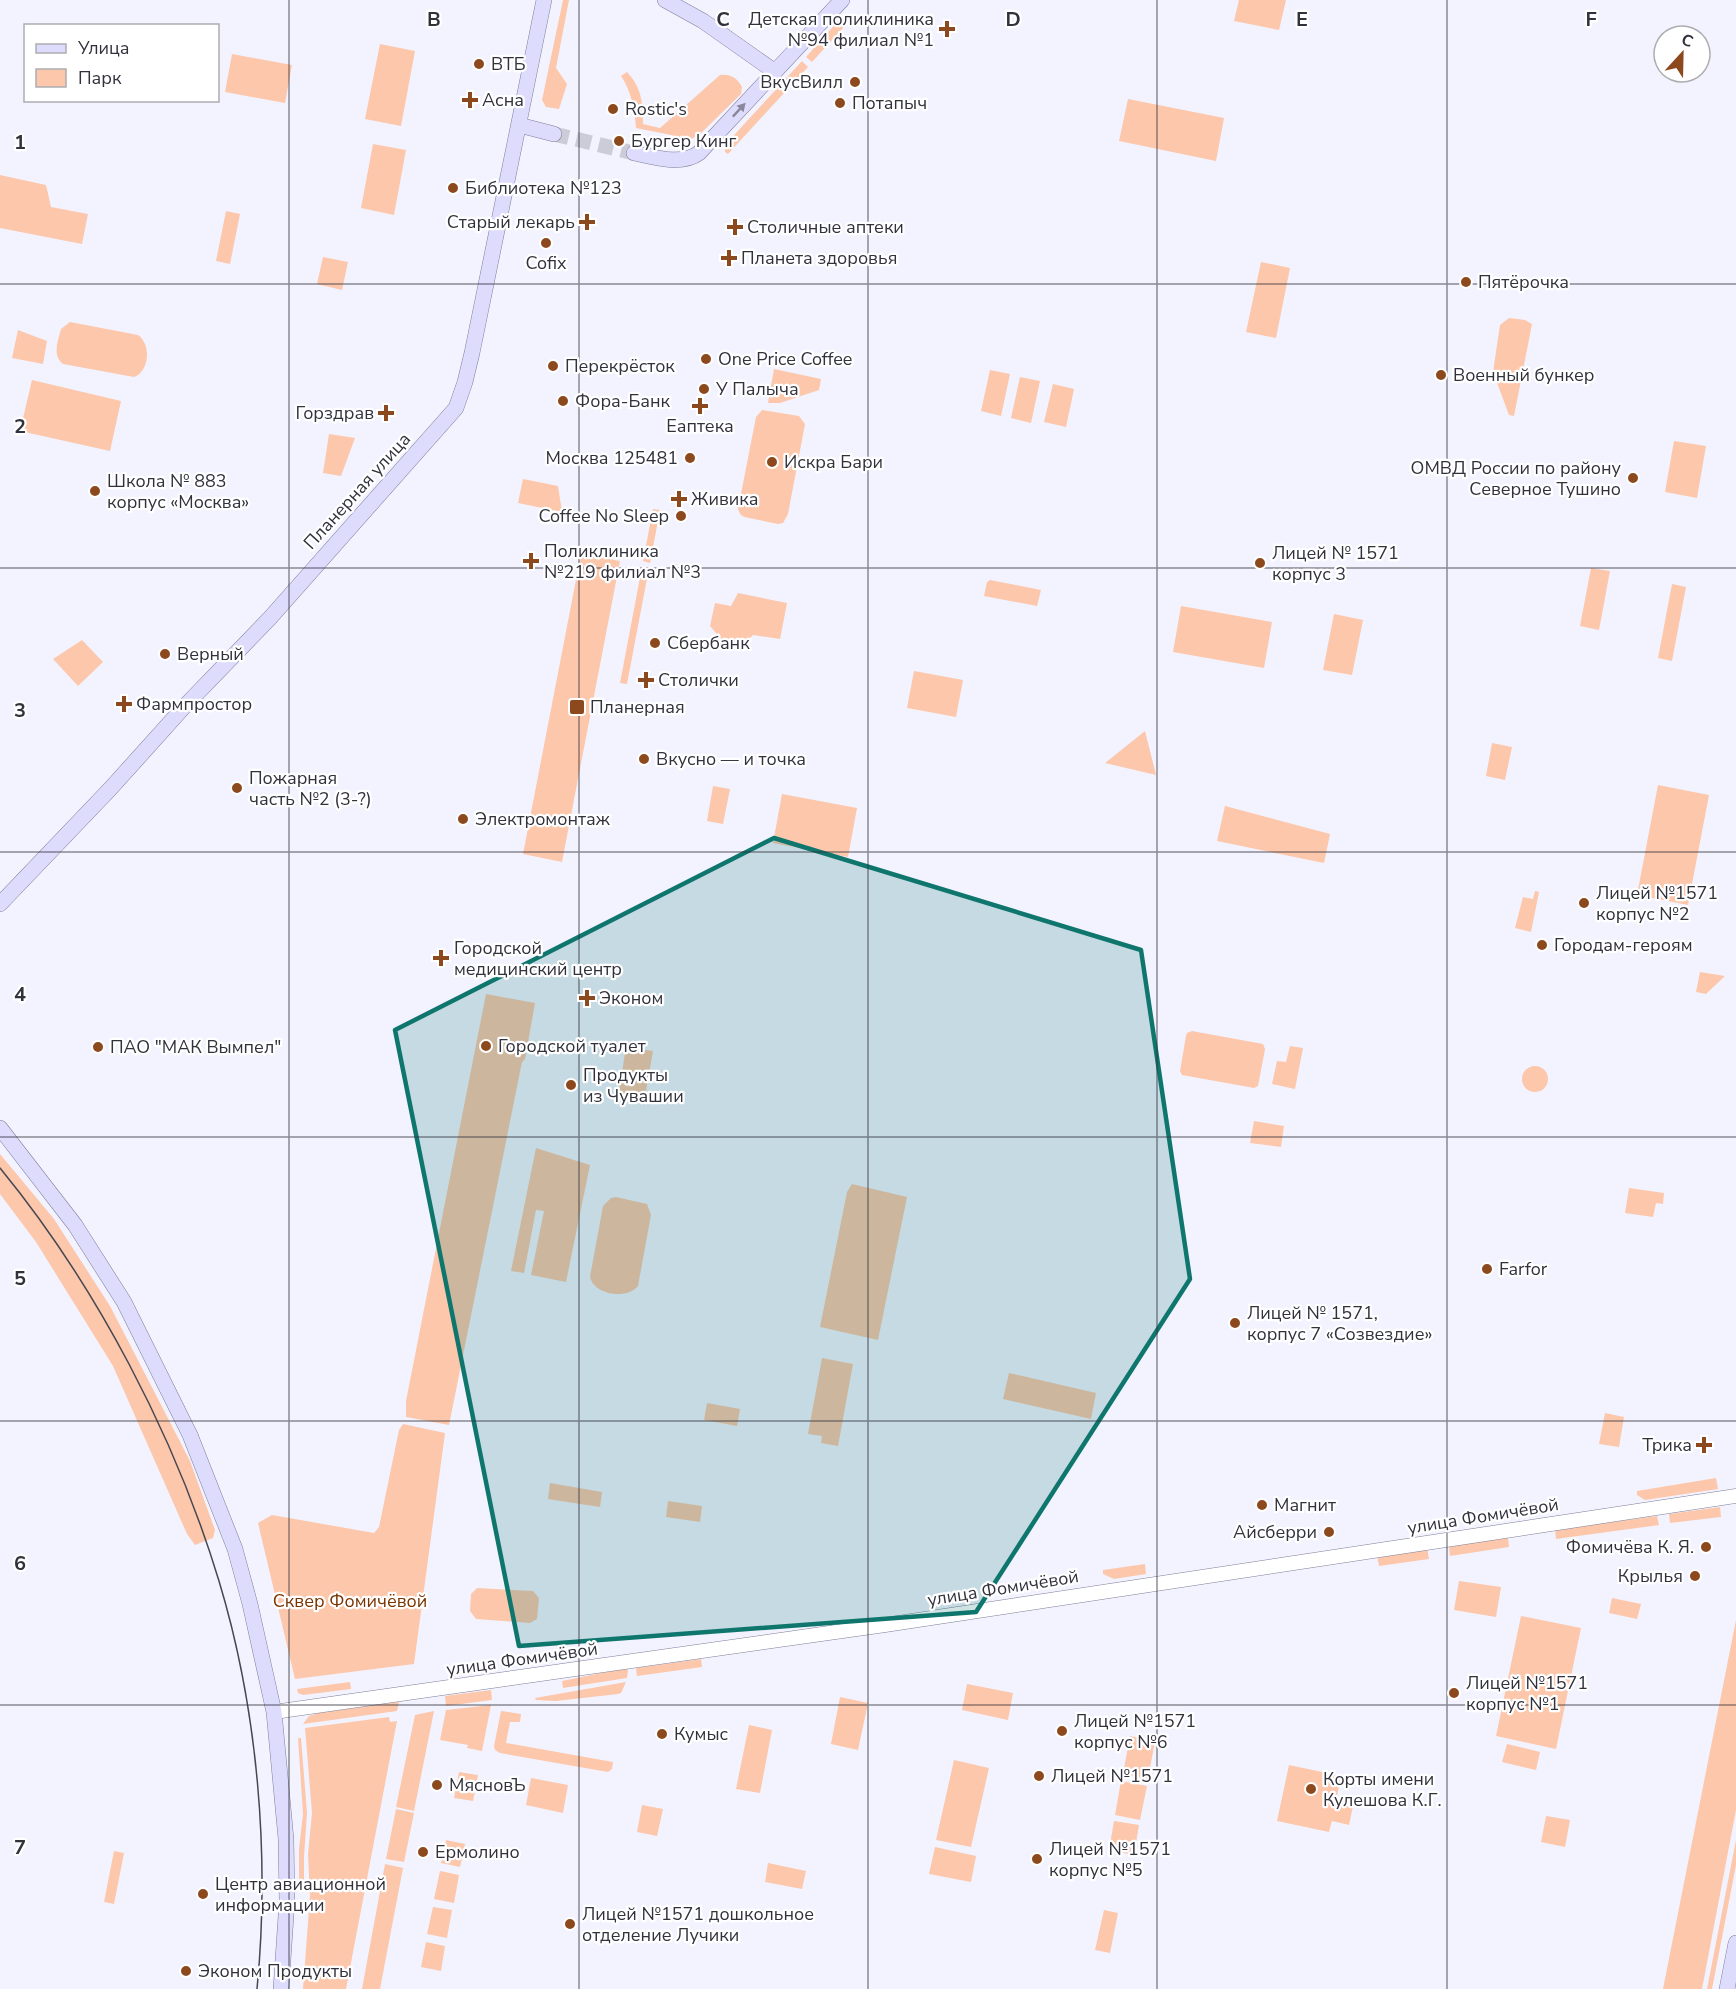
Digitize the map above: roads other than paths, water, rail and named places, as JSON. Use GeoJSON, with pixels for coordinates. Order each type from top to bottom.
{"type":"FeatureCollection","features":[{"type":"Feature","properties":{"kind":"main road","name":"Планерная улица"},"geometry":{"type":"LineString","coordinates":[[0,904],[276,612],[456,408],[472,353],[544,0]]}},
{"type":"Feature","properties":{"kind":"main road"},"geometry":{"type":"LineString","coordinates":[[665,0],[703,21],[774,71]]}},
{"type":"Feature","properties":{"kind":"main road"},"geometry":{"type":"LineString","coordinates":[[634,153],[679,159],[694,157],[842,0]]}},
{"type":"Feature","properties":{"kind":"main road"},"geometry":{"type":"LineString","coordinates":[[519,125],[554,134]]}},
{"type":"Feature","properties":{"kind":"main road"},"geometry":{"type":"LineString","coordinates":[[0,1128],[75,1225],[124,1302],[190,1435],[235,1549],[274,1712],[282,1789],[286,1875],[281,1989]]}},
{"type":"Feature","properties":{"kind":"main road"},"geometry":{"type":"LineString","coordinates":[[1727,1989],[1736,1943]]}},
{"type":"Feature","properties":{"kind":"street","name":"улица Фомичёвой"},"geometry":{"type":"LineString","coordinates":[[274,1712],[874,1627],[1736,1496]]}},
{"type":"Feature","properties":{"kind":"tunnel"},"geometry":{"type":"LineString","coordinates":[[554,134],[634,153]]}},
{"type":"Feature","properties":{"kind":"tram line"},"geometry":{"type":"LineString","coordinates":[[0,1168],[69,1262],[129,1364],[180,1472],[219,1581],[243,1680],[258,1784],[262,1887],[257,1989]]}},
{"type":"Feature","properties":{"kind":"place","name":"Детская поликлиника №94 филиал №1"},"geometry":{"type":"Point","coordinates":[947,29]}},
{"type":"Feature","properties":{"kind":"place","name":"ВТБ"},"geometry":{"type":"Point","coordinates":[479,64]}},
{"type":"Feature","properties":{"kind":"place","name":"ВкусВилл"},"geometry":{"type":"Point","coordinates":[855,82]}},
{"type":"Feature","properties":{"kind":"place","name":"Асна"},"geometry":{"type":"Point","coordinates":[470,100]}},
{"type":"Feature","properties":{"kind":"place","name":"Потапыч"},"geometry":{"type":"Point","coordinates":[840,103]}},
{"type":"Feature","properties":{"kind":"place","name":"Rostic's"},"geometry":{"type":"Point","coordinates":[613,109]}},
{"type":"Feature","properties":{"kind":"place","name":"Бургер Кинг"},"geometry":{"type":"Point","coordinates":[619,141]}},
{"type":"Feature","properties":{"kind":"place","name":"Библиотека №123"},"geometry":{"type":"Point","coordinates":[453,188]}},
{"type":"Feature","properties":{"kind":"place","name":"Старый лекарь"},"geometry":{"type":"Point","coordinates":[587,222]}},
{"type":"Feature","properties":{"kind":"place","name":"Столичные аптеки"},"geometry":{"type":"Point","coordinates":[735,227]}},
{"type":"Feature","properties":{"kind":"place","name":"Cofix"},"geometry":{"type":"Point","coordinates":[546,243]}},
{"type":"Feature","properties":{"kind":"place","name":"Планета здоровья"},"geometry":{"type":"Point","coordinates":[729,258]}},
{"type":"Feature","properties":{"kind":"place","name":"Пятёрочка"},"geometry":{"type":"Point","coordinates":[1466,282]}},
{"type":"Feature","properties":{"kind":"place","name":"One Price Coffee"},"geometry":{"type":"Point","coordinates":[706,359]}},
{"type":"Feature","properties":{"kind":"place","name":"Перекрёсток"},"geometry":{"type":"Point","coordinates":[553,366]}},
{"type":"Feature","properties":{"kind":"place","name":"Военный бункер"},"geometry":{"type":"Point","coordinates":[1441,375]}},
{"type":"Feature","properties":{"kind":"place","name":"У Палыча"},"geometry":{"type":"Point","coordinates":[704,389]}},
{"type":"Feature","properties":{"kind":"place","name":"Фора-Банк"},"geometry":{"type":"Point","coordinates":[563,401]}},
{"type":"Feature","properties":{"kind":"place","name":"Еаптека"},"geometry":{"type":"Point","coordinates":[700,406]}},
{"type":"Feature","properties":{"kind":"place","name":"Горздрав"},"geometry":{"type":"Point","coordinates":[386,413]}},
{"type":"Feature","properties":{"kind":"place","name":"Москва 125481"},"geometry":{"type":"Point","coordinates":[690,458]}},
{"type":"Feature","properties":{"kind":"place","name":"Искра Бари"},"geometry":{"type":"Point","coordinates":[772,462]}},
{"type":"Feature","properties":{"kind":"place","name":"ОМВД России по району Северное Тушино"},"geometry":{"type":"Point","coordinates":[1633,478]}},
{"type":"Feature","properties":{"kind":"place","name":"Школа № 883 корпус «Москва»"},"geometry":{"type":"Point","coordinates":[95,491]}},
{"type":"Feature","properties":{"kind":"place","name":"Живика"},"geometry":{"type":"Point","coordinates":[679,499]}},
{"type":"Feature","properties":{"kind":"place","name":"Coffee No Sleep"},"geometry":{"type":"Point","coordinates":[681,516]}},
{"type":"Feature","properties":{"kind":"place","name":"Поликлиника №219 филиал №3"},"geometry":{"type":"Point","coordinates":[531,561]}},
{"type":"Feature","properties":{"kind":"place","name":"Лицей № 1571 корпус 3"},"geometry":{"type":"Point","coordinates":[1260,563]}},
{"type":"Feature","properties":{"kind":"place","name":"Сбербанк"},"geometry":{"type":"Point","coordinates":[655,643]}},
{"type":"Feature","properties":{"kind":"place","name":"Верный"},"geometry":{"type":"Point","coordinates":[165,654]}},
{"type":"Feature","properties":{"kind":"place","name":"Столички"},"geometry":{"type":"Point","coordinates":[646,680]}},
{"type":"Feature","properties":{"kind":"place","name":"Фармпростор"},"geometry":{"type":"Point","coordinates":[124,704]}},
{"type":"Feature","properties":{"kind":"place","name":"Планерная"},"geometry":{"type":"Point","coordinates":[577,707]}},
{"type":"Feature","properties":{"kind":"place","name":"Вкусно — и точка"},"geometry":{"type":"Point","coordinates":[644,759]}},
{"type":"Feature","properties":{"kind":"place","name":"Пожарная часть №2 (3-?)"},"geometry":{"type":"Point","coordinates":[237,788]}},
{"type":"Feature","properties":{"kind":"place","name":"Электромонтаж"},"geometry":{"type":"Point","coordinates":[463,819]}},
{"type":"Feature","properties":{"kind":"place","name":"Лицей №1571 корпус №2"},"geometry":{"type":"Point","coordinates":[1584,903]}},
{"type":"Feature","properties":{"kind":"place","name":"Городам-героям"},"geometry":{"type":"Point","coordinates":[1542,945]}},
{"type":"Feature","properties":{"kind":"place","name":"Городской медицинский центр"},"geometry":{"type":"Point","coordinates":[441,958]}},
{"type":"Feature","properties":{"kind":"place","name":"Эконом"},"geometry":{"type":"Point","coordinates":[587,998]}},
{"type":"Feature","properties":{"kind":"place","name":"Городской туалет"},"geometry":{"type":"Point","coordinates":[486,1046]}},
{"type":"Feature","properties":{"kind":"place","name":"ПАО \"МАК Вымпел\""},"geometry":{"type":"Point","coordinates":[98,1047]}},
{"type":"Feature","properties":{"kind":"place","name":"Продукты из Чувашии"},"geometry":{"type":"Point","coordinates":[571,1085]}},
{"type":"Feature","properties":{"kind":"place","name":"Farfor"},"geometry":{"type":"Point","coordinates":[1487,1269]}},
{"type":"Feature","properties":{"kind":"place","name":"Лицей № 1571, корпус 7 «Созвездие»"},"geometry":{"type":"Point","coordinates":[1235,1323]}},
{"type":"Feature","properties":{"kind":"place","name":"Трика"},"geometry":{"type":"Point","coordinates":[1704,1445]}},
{"type":"Feature","properties":{"kind":"place","name":"Магнит"},"geometry":{"type":"Point","coordinates":[1262,1505]}},
{"type":"Feature","properties":{"kind":"place","name":"Айсберри"},"geometry":{"type":"Point","coordinates":[1329,1532]}},
{"type":"Feature","properties":{"kind":"place","name":"Фомичёва К. Я."},"geometry":{"type":"Point","coordinates":[1706,1547]}},
{"type":"Feature","properties":{"kind":"place","name":"Крылья"},"geometry":{"type":"Point","coordinates":[1695,1576]}},
{"type":"Feature","properties":{"kind":"place","name":"Лицей №1571 корпус №1"},"geometry":{"type":"Point","coordinates":[1454,1693]}},
{"type":"Feature","properties":{"kind":"place","name":"Лицей №1571 корпус №6"},"geometry":{"type":"Point","coordinates":[1062,1731]}},
{"type":"Feature","properties":{"kind":"place","name":"Кумыс"},"geometry":{"type":"Point","coordinates":[662,1734]}},
{"type":"Feature","properties":{"kind":"place","name":"Лицей №1571"},"geometry":{"type":"Point","coordinates":[1039,1776]}},
{"type":"Feature","properties":{"kind":"place","name":"МясновЪ"},"geometry":{"type":"Point","coordinates":[437,1785]}},
{"type":"Feature","properties":{"kind":"place","name":"Корты имени Кулешова К.Г."},"geometry":{"type":"Point","coordinates":[1311,1789]}},
{"type":"Feature","properties":{"kind":"place","name":"Ермолино"},"geometry":{"type":"Point","coordinates":[423,1852]}},
{"type":"Feature","properties":{"kind":"place","name":"Лицей №1571 корпус №5"},"geometry":{"type":"Point","coordinates":[1037,1859]}},
{"type":"Feature","properties":{"kind":"place","name":"Центр авиационной информации"},"geometry":{"type":"Point","coordinates":[203,1894]}},
{"type":"Feature","properties":{"kind":"place","name":"Лицей №1571 дошкольное отделение Лучики"},"geometry":{"type":"Point","coordinates":[570,1924]}},
{"type":"Feature","properties":{"kind":"place","name":"Эконом Продукты"},"geometry":{"type":"Point","coordinates":[186,1971]}},
{"type":"Feature","properties":{"kind":"park label","name":"Сквер Фомичёвой"},"geometry":{"type":"Point","coordinates":[350,1601]}}]}
